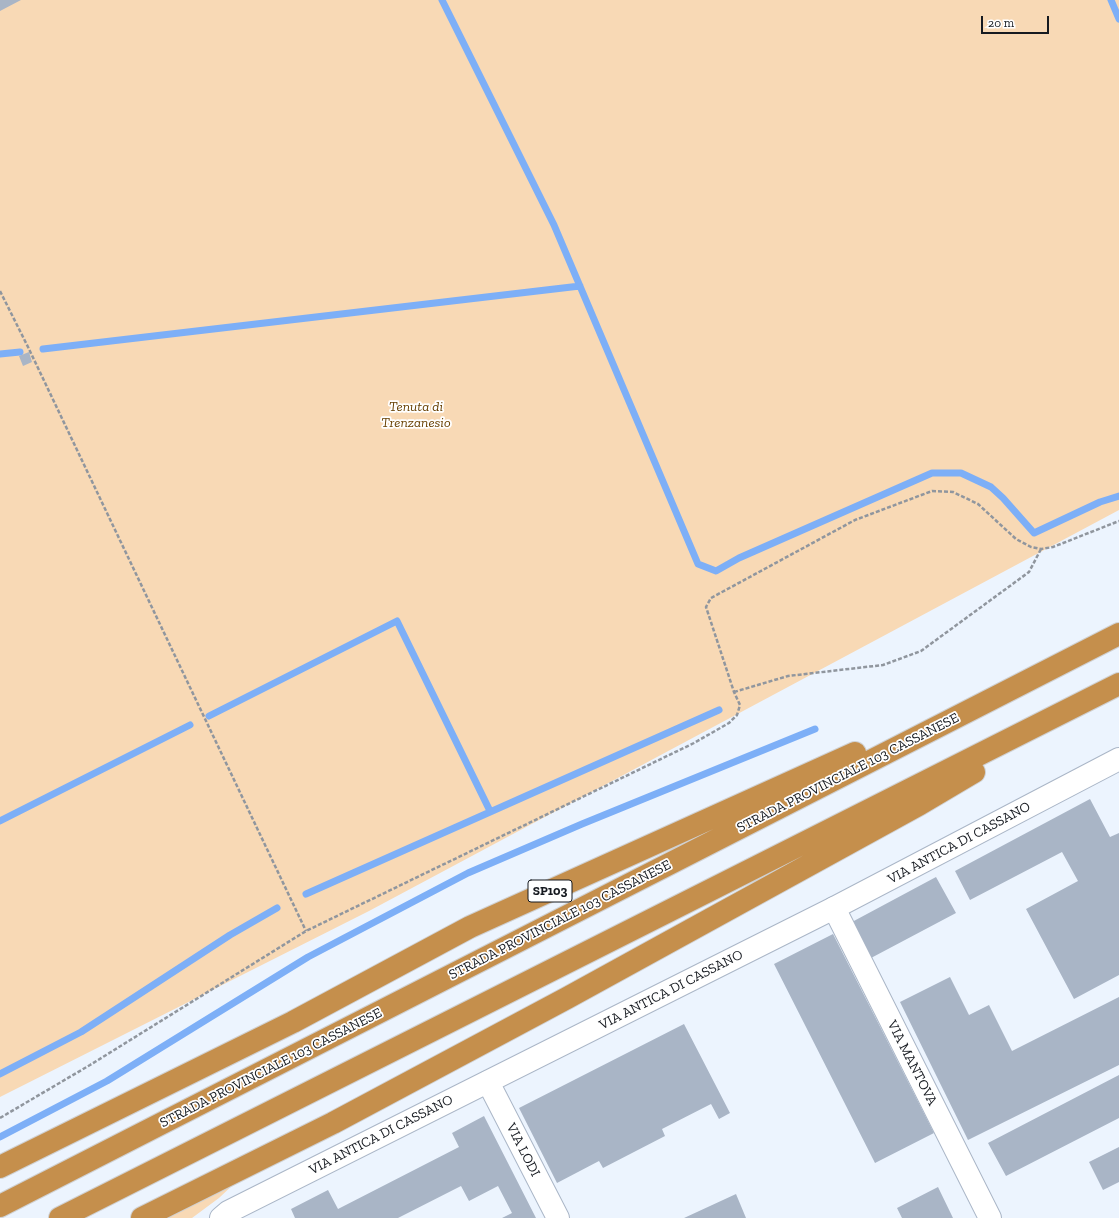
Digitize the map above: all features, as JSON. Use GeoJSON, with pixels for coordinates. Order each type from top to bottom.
{"type":"FeatureCollection","features":[{"type":"Feature","properties":{"kind":"highway","name":"SP103"},"geometry":{"type":"LineString","coordinates":[[0,1167],[293,1022],[470,927],[1115,636]]}},
{"type":"Feature","properties":{"kind":"highway","name":"STRADA PROVINCIALE 103 CASSANESE"},"geometry":{"type":"LineString","coordinates":[[0,1206],[1115,636]]}},
{"type":"Feature","properties":{"kind":"highway"},"geometry":{"type":"LineString","coordinates":[[60,1218],[1119,684]]}},
{"type":"Feature","properties":{"kind":"highway"},"geometry":{"type":"LineString","coordinates":[[142,1218],[333,1123],[567,998],[920,804],[1119,684]]}},
{"type":"Feature","properties":{"kind":"main road","name":"VIA ANTICA DI CASSANO"},"geometry":{"type":"LineString","coordinates":[[220,1218],[235,1209],[834,908],[1119,759]]}},
{"type":"Feature","properties":{"kind":"main road","name":"VIA MANTOVA"},"geometry":{"type":"LineString","coordinates":[[834,908],[990,1218]]}},
{"type":"Feature","properties":{"kind":"main road","name":"VIA LODI"},"geometry":{"type":"LineString","coordinates":[[488,1082],[558,1218]]}},
{"type":"Feature","properties":{"kind":"path"},"geometry":{"type":"LineString","coordinates":[[0,290],[306,931]]}},
{"type":"Feature","properties":{"kind":"path"},"geometry":{"type":"LineString","coordinates":[[0,1118],[90,1066],[306,931],[694,743],[729,723],[737,715],[740,705],[734,692],[706,607],[711,598],[855,520],[932,491],[953,492],[978,504],[1016,539],[1031,547],[1041,549],[1053,547],[1119,521]]}},
{"type":"Feature","properties":{"kind":"path"},"geometry":{"type":"LineString","coordinates":[[734,692],[788,676],[883,665],[922,652],[1028,572],[1041,549]]}},
{"type":"Feature","properties":{"kind":"green space","name":"Tenuta di Trenzanesio"},"geometry":{"type":"Polygon","coordinates":[[[0,0],[1119,0],[1119,510],[369,911],[0,1097],[0,0]]]}},
{"type":"Feature","properties":{"kind":"green space"},"geometry":{"type":"Polygon","coordinates":[[[236,1182],[219,1198],[192,1218],[161,1218],[236,1182]]]}},
{"type":"Feature","properties":{"kind":"building"},"geometry":{"type":"Polygon","coordinates":[[[0,0],[21,0],[0,11],[0,0]]]}},
{"type":"Feature","properties":{"kind":"building"},"geometry":{"type":"Polygon","coordinates":[[[29,352],[32,362],[23,366],[19,356],[29,352]]]}},
{"type":"Feature","properties":{"kind":"building"},"geometry":{"type":"Polygon","coordinates":[[[1090,799],[1110,837],[1119,833],[1119,975],[1074,999],[1026,909],[1078,881],[1062,852],[970,900],[955,871],[1090,799]]]}},
{"type":"Feature","properties":{"kind":"building"},"geometry":{"type":"Polygon","coordinates":[[[936,877],[956,913],[871,958],[852,922],[936,877]]]}},
{"type":"Feature","properties":{"kind":"building"},"geometry":{"type":"Polygon","coordinates":[[[833,934],[934,1133],[875,1163],[774,964],[833,934]]]}},
{"type":"Feature","properties":{"kind":"building"},"geometry":{"type":"Polygon","coordinates":[[[950,977],[969,1015],[989,1005],[1012,1051],[1119,997],[1119,1065],[968,1140],[900,1002],[950,977]]]}},
{"type":"Feature","properties":{"kind":"building"},"geometry":{"type":"Polygon","coordinates":[[[684,1024],[730,1113],[719,1119],[711,1104],[662,1129],[665,1136],[603,1168],[599,1161],[557,1183],[519,1108],[684,1024]]]}},
{"type":"Feature","properties":{"kind":"building"},"geometry":{"type":"Polygon","coordinates":[[[1119,1075],[1119,1118],[1006,1176],[988,1143],[1119,1075]]]}},
{"type":"Feature","properties":{"kind":"building"},"geometry":{"type":"Polygon","coordinates":[[[484,1116],[536,1218],[502,1218],[512,1213],[498,1186],[469,1201],[461,1186],[398,1218],[295,1218],[291,1209],[328,1190],[338,1209],[459,1147],[452,1133],[484,1116]]]}},
{"type":"Feature","properties":{"kind":"building"},"geometry":{"type":"Polygon","coordinates":[[[1119,1147],[1119,1182],[1103,1190],[1089,1162],[1119,1147]]]}},
{"type":"Feature","properties":{"kind":"building"},"geometry":{"type":"Polygon","coordinates":[[[938,1187],[953,1218],[902,1218],[897,1208],[938,1187]]]}},
{"type":"Feature","properties":{"kind":"building"},"geometry":{"type":"Polygon","coordinates":[[[736,1194],[746,1218],[684,1218],[736,1194]]]}},
{"type":"Feature","properties":{"kind":"waterway"},"geometry":{"type":"LineString","coordinates":[[442,0],[554,225],[698,564],[716,571],[739,558],[932,473],[961,473],[991,487],[1003,498],[1034,533],[1100,502],[1119,496]]}},
{"type":"Feature","properties":{"kind":"waterway"},"geometry":{"type":"LineString","coordinates":[[1111,0],[1119,19]]}},
{"type":"Feature","properties":{"kind":"waterway"},"geometry":{"type":"LineString","coordinates":[[43,349],[580,286]]}},
{"type":"Feature","properties":{"kind":"waterway"},"geometry":{"type":"LineString","coordinates":[[0,354],[20,352]]}},
{"type":"Feature","properties":{"kind":"waterway"},"geometry":{"type":"LineString","coordinates":[[209,716],[397,621],[490,811]]}},
{"type":"Feature","properties":{"kind":"waterway"},"geometry":{"type":"LineString","coordinates":[[306,894],[719,710]]}},
{"type":"Feature","properties":{"kind":"waterway"},"geometry":{"type":"LineString","coordinates":[[0,821],[190,725]]}},
{"type":"Feature","properties":{"kind":"waterway"},"geometry":{"type":"LineString","coordinates":[[0,1137],[107,1081],[308,957],[468,873],[582,824],[815,729]]}},
{"type":"Feature","properties":{"kind":"waterway"},"geometry":{"type":"LineString","coordinates":[[0,1074],[81,1032],[230,935],[277,908]]}}]}
